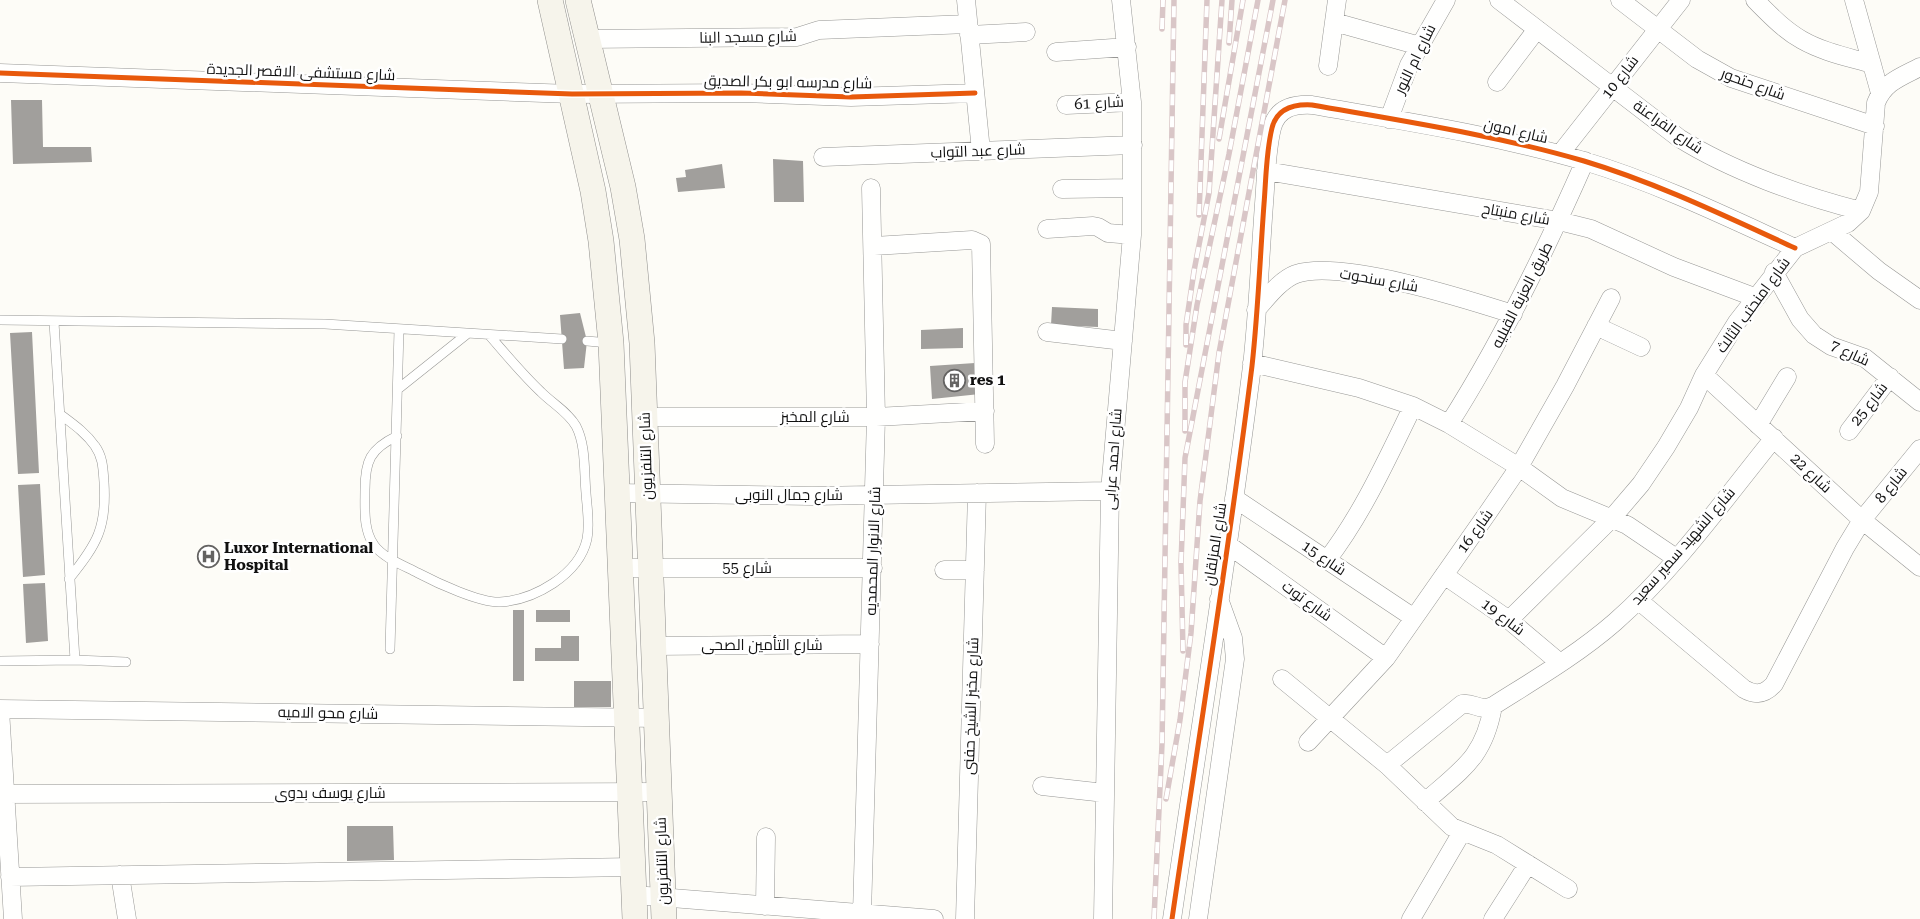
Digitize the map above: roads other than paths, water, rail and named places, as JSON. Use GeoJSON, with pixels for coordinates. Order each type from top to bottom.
{"type":"FeatureCollection","features":[{"type":"Feature","properties":{"kind":"main road","name":"شارع التلفزيون"},"geometry":{"type":"LineString","coordinates":[[550,0],[594,199],[611,344],[635,907]]}},
{"type":"Feature","properties":{"kind":"main road","name":"شارع التلفزيون"},"geometry":{"type":"LineString","coordinates":[[578,0],[617,161],[632,238],[642,344],[664,908]]}},
{"type":"Feature","properties":{"kind":"main road"},"geometry":{"type":"LineString","coordinates":[[565,63],[590,50]]}},
{"type":"Feature","properties":{"kind":"main road"},"geometry":{"type":"LineString","coordinates":[[611,344],[642,344]]}},
{"type":"Feature","properties":{"kind":"street"},"geometry":{"type":"LineString","coordinates":[[966,0],[981,151]]}},
{"type":"Feature","properties":{"kind":"street","name":"شارع احمد عرابى"},"geometry":{"type":"LineString","coordinates":[[1103,919],[1110,491],[1132,236],[1132,102],[1121,0]]}},
{"type":"Feature","properties":{"kind":"street"},"geometry":{"type":"LineString","coordinates":[[1328,66],[1337,0]]}},
{"type":"Feature","properties":{"kind":"street","name":"شارع ام النور"},"geometry":{"type":"LineString","coordinates":[[1389,119],[1402,82],[1446,0]]}},
{"type":"Feature","properties":{"kind":"street","name":"شارع الفراعنة"},"geometry":{"type":"LineString","coordinates":[[1499,0],[1698,150],[1799,193],[1860,211]]}},
{"type":"Feature","properties":{"kind":"street","name":"شارع حتحور"},"geometry":{"type":"LineString","coordinates":[[1620,0],[1697,59],[1731,78],[1875,126]]}},
{"type":"Feature","properties":{"kind":"street","name":"شارع 10"},"geometry":{"type":"LineString","coordinates":[[1560,154],[1681,0]]}},
{"type":"Feature","properties":{"kind":"street"},"geometry":{"type":"LineString","coordinates":[[1754,0],[1786,30],[1802,40],[1820,49],[1872,64]]}},
{"type":"Feature","properties":{"kind":"street"},"geometry":{"type":"LineString","coordinates":[[1854,0],[1880,93],[1894,80],[1920,67]]}},
{"type":"Feature","properties":{"kind":"street"},"geometry":{"type":"LineString","coordinates":[[1334,22],[1420,46]]}},
{"type":"Feature","properties":{"kind":"street","name":"شارع مسجد البنا"},"geometry":{"type":"LineString","coordinates":[[590,50],[797,37],[819,30],[968,29],[1026,32]]}},
{"type":"Feature","properties":{"kind":"street"},"geometry":{"type":"LineString","coordinates":[[1497,82],[1537,30]]}},
{"type":"Feature","properties":{"kind":"street"},"geometry":{"type":"LineString","coordinates":[[1056,52],[1127,47]]}},
{"type":"Feature","properties":{"kind":"street","name":"شارع مستشفى الاقصر الجديدة"},"geometry":{"type":"LineString","coordinates":[[0,73],[572,94],[600,93]]}},
{"type":"Feature","properties":{"kind":"street","name":"شارع مدرسه ابو بكر الصديق"},"geometry":{"type":"LineString","coordinates":[[600,93],[741,93],[851,97],[975,92]]}},
{"type":"Feature","properties":{"kind":"street","name":"شارع امنحتب الثالث"},"geometry":{"type":"LineString","coordinates":[[1509,620],[1612,518],[1640,484],[1666,447],[1689,408],[1704,375],[1754,297],[1774,272],[1795,248],[1848,224],[1860,211],[1869,192],[1876,103],[1880,93]]}},
{"type":"Feature","properties":{"kind":"street","name":"شارع 61"},"geometry":{"type":"LineString","coordinates":[[1066,105],[1132,102]]}},
{"type":"Feature","properties":{"kind":"street","name":"شارع امون"},"geometry":{"type":"LineString","coordinates":[[1266,171],[1272,127],[1277,116],[1287,108],[1299,104],[1484,137],[1585,161],[1636,178],[1687,199],[1795,248]]}},
{"type":"Feature","properties":{"kind":"street","name":"شارع عبد التواب"},"geometry":{"type":"LineString","coordinates":[[823,157],[1133,145]]}},
{"type":"Feature","properties":{"kind":"street","name":"طريق العزبة القبليه"},"geometry":{"type":"LineString","coordinates":[[1449,424],[1513,314],[1559,221],[1585,161]]}},
{"type":"Feature","properties":{"kind":"street","name":"شارع منبتاح"},"geometry":{"type":"LineString","coordinates":[[1266,171],[1559,221],[1591,229],[1674,267],[1754,297]]}},
{"type":"Feature","properties":{"kind":"street","name":"شارع المزلقان"},"geometry":{"type":"LineString","coordinates":[[1172,919],[1252,363],[1266,171]]}},
{"type":"Feature","properties":{"kind":"street","name":"شارع الانوار المحمديه"},"geometry":{"type":"LineString","coordinates":[[862,914],[876,417],[874,246],[871,188]]}},
{"type":"Feature","properties":{"kind":"street"},"geometry":{"type":"LineString","coordinates":[[1062,189],[1132,188]]}},
{"type":"Feature","properties":{"kind":"street"},"geometry":{"type":"LineString","coordinates":[[1047,229],[1098,227],[1108,233],[1132,236]]}},
{"type":"Feature","properties":{"kind":"street"},"geometry":{"type":"LineString","coordinates":[[1833,232],[1879,271],[1920,300]]}},
{"type":"Feature","properties":{"kind":"street"},"geometry":{"type":"LineString","coordinates":[[874,246],[972,240],[981,244],[986,444]]}},
{"type":"Feature","properties":{"kind":"street","name":"شارع سنحوت"},"geometry":{"type":"LineString","coordinates":[[1256,310],[1277,288],[1294,275],[1313,270],[1380,279],[1425,288],[1513,314]]}},
{"type":"Feature","properties":{"kind":"street","name":"شارع 7"},"geometry":{"type":"LineString","coordinates":[[1774,272],[1800,319],[1814,335],[1832,346],[1865,358],[1920,402]]}},
{"type":"Feature","properties":{"kind":"street","name":"شارع 16"},"geometry":{"type":"LineString","coordinates":[[1308,742],[1386,658],[1519,466],[1611,298]]}},
{"type":"Feature","properties":{"kind":"street"},"geometry":{"type":"LineString","coordinates":[[1596,326],[1640,347]]}},
{"type":"Feature","properties":{"kind":"street"},"geometry":{"type":"LineString","coordinates":[[1047,332],[1123,341]]}},
{"type":"Feature","properties":{"kind":"street"},"geometry":{"type":"LineString","coordinates":[[1252,363],[1359,388],[1413,406],[1449,424],[1519,466],[1562,498],[1612,518],[1642,534],[1676,558]]}},
{"type":"Feature","properties":{"kind":"street","name":"شارع 22"},"geometry":{"type":"LineString","coordinates":[[1704,375],[1862,520],[1920,567]]}},
{"type":"Feature","properties":{"kind":"street"},"geometry":{"type":"LineString","coordinates":[[1758,425],[1787,377]]}},
{"type":"Feature","properties":{"kind":"street","name":"شارع 25"},"geometry":{"type":"LineString","coordinates":[[1849,431],[1890,377]]}},
{"type":"Feature","properties":{"kind":"street"},"geometry":{"type":"LineString","coordinates":[[1328,560],[1360,513],[1413,406]]}},
{"type":"Feature","properties":{"kind":"street","name":"شارع المخبز"},"geometry":{"type":"LineString","coordinates":[[645,417],[876,417],[985,411]]}},
{"type":"Feature","properties":{"kind":"street","name":"شارع الشهيد سمير سعيد"},"geometry":{"type":"LineString","coordinates":[[1493,706],[1595,638],[1638,600],[1676,558],[1774,438]]}},
{"type":"Feature","properties":{"kind":"street","name":"شارع 8"},"geometry":{"type":"LineString","coordinates":[[1638,600],[1744,689],[1751,693],[1760,694],[1768,690],[1774,684],[1862,520],[1920,449]]}},
{"type":"Feature","properties":{"kind":"street","name":"شارع جمال النوبى"},"geometry":{"type":"LineString","coordinates":[[617,493],[875,495],[1110,491]]}},
{"type":"Feature","properties":{"kind":"street","name":"شارع مخبز الشيخ حفنى"},"geometry":{"type":"LineString","coordinates":[[965,919],[977,493]]}},
{"type":"Feature","properties":{"kind":"street","name":"شارع 15"},"geometry":{"type":"LineString","coordinates":[[1234,498],[1414,618]]}},
{"type":"Feature","properties":{"kind":"street","name":"شارع توت"},"geometry":{"type":"LineString","coordinates":[[1227,544],[1386,658]]}},
{"type":"Feature","properties":{"kind":"street","name":"شارع 55"},"geometry":{"type":"LineString","coordinates":[[620,568],[873,568]]}},
{"type":"Feature","properties":{"kind":"street"},"geometry":{"type":"LineString","coordinates":[[944,570],[975,570]]}},
{"type":"Feature","properties":{"kind":"street","name":"شارع 19"},"geometry":{"type":"LineString","coordinates":[[1444,574],[1509,620],[1560,663]]}},
{"type":"Feature","properties":{"kind":"street"},"geometry":{"type":"LineString","coordinates":[[1198,919],[1235,659],[1233,638],[1219,599]]}},
{"type":"Feature","properties":{"kind":"street","name":"شارع التأمين الصحى"},"geometry":{"type":"LineString","coordinates":[[654,646],[870,644]]}},
{"type":"Feature","properties":{"kind":"street"},"geometry":{"type":"LineString","coordinates":[[1282,679],[1387,765],[1444,820],[1462,832],[1488,840],[1568,889]]}},
{"type":"Feature","properties":{"kind":"street"},"geometry":{"type":"LineString","coordinates":[[1387,765],[1462,704],[1467,703],[1483,709],[1493,706],[1488,731],[1477,754],[1425,802]]}},
{"type":"Feature","properties":{"kind":"street"},"geometry":{"type":"LineString","coordinates":[[0,710],[3,794],[10,877],[6,898],[13,919]]}},
{"type":"Feature","properties":{"kind":"street","name":"شارع محو الاميه"},"geometry":{"type":"LineString","coordinates":[[0,710],[657,718]]}},
{"type":"Feature","properties":{"kind":"street"},"geometry":{"type":"LineString","coordinates":[[1042,786],[1105,793]]}},
{"type":"Feature","properties":{"kind":"street","name":"شارع يوسف بدوى"},"geometry":{"type":"LineString","coordinates":[[3,794],[660,792]]}},
{"type":"Feature","properties":{"kind":"street"},"geometry":{"type":"LineString","coordinates":[[1411,919],[1462,832]]}},
{"type":"Feature","properties":{"kind":"street"},"geometry":{"type":"LineString","coordinates":[[765,906],[766,837]]}},
{"type":"Feature","properties":{"kind":"street"},"geometry":{"type":"LineString","coordinates":[[1493,919],[1528,864]]}},
{"type":"Feature","properties":{"kind":"street"},"geometry":{"type":"LineString","coordinates":[[10,877],[633,867]]}},
{"type":"Feature","properties":{"kind":"street"},"geometry":{"type":"LineString","coordinates":[[120,875],[127,919]]}},
{"type":"Feature","properties":{"kind":"street"},"geometry":{"type":"LineString","coordinates":[[635,907],[765,906],[934,919]]}},
{"type":"Feature","properties":{"kind":"lane"},"geometry":{"type":"LineString","coordinates":[[0,320],[325,324],[562,340]]}},
{"type":"Feature","properties":{"kind":"lane"},"geometry":{"type":"LineString","coordinates":[[54,322],[74,660]]}},
{"type":"Feature","properties":{"kind":"lane"},"geometry":{"type":"LineString","coordinates":[[390,649],[399,330]]}},
{"type":"Feature","properties":{"kind":"lane"},"geometry":{"type":"LineString","coordinates":[[398,389],[466,334]]}},
{"type":"Feature","properties":{"kind":"lane"},"geometry":{"type":"LineString","coordinates":[[397,436],[383,443],[372,455],[365,469],[366,524],[369,537],[379,551],[393,560],[464,594],[499,602],[538,592],[557,582],[572,567],[586,540],[588,523],[581,439],[569,415],[521,373],[490,336]]}},
{"type":"Feature","properties":{"kind":"lane"},"geometry":{"type":"LineString","coordinates":[[587,342],[611,344]]}},
{"type":"Feature","properties":{"kind":"lane"},"geometry":{"type":"LineString","coordinates":[[61,415],[86,435],[95,446],[102,461],[106,504],[102,527],[94,545],[69,579]]}},
{"type":"Feature","properties":{"kind":"lane"},"geometry":{"type":"LineString","coordinates":[[0,660],[126,662]]}},
{"type":"Feature","properties":{"kind":"railway"},"geometry":{"type":"LineString","coordinates":[[1162,29],[1163,0]]}},
{"type":"Feature","properties":{"kind":"railway"},"geometry":{"type":"LineString","coordinates":[[1154,919],[1162,744],[1174,0]]}},
{"type":"Feature","properties":{"kind":"railway"},"geometry":{"type":"LineString","coordinates":[[1199,215],[1207,0]]}},
{"type":"Feature","properties":{"kind":"railway"},"geometry":{"type":"LineString","coordinates":[[1186,345],[1186,325],[1194,271],[1209,193],[1222,0]]}},
{"type":"Feature","properties":{"kind":"railway"},"geometry":{"type":"LineString","coordinates":[[1229,43],[1232,0]]}},
{"type":"Feature","properties":{"kind":"railway"},"geometry":{"type":"LineString","coordinates":[[1219,139],[1243,0]]}},
{"type":"Feature","properties":{"kind":"railway"},"geometry":{"type":"LineString","coordinates":[[1185,431],[1185,382],[1197,305],[1229,154],[1258,0]]}},
{"type":"Feature","properties":{"kind":"railway"},"geometry":{"type":"LineString","coordinates":[[1183,651],[1181,563],[1185,458],[1273,0]]}},
{"type":"Feature","properties":{"kind":"railway"},"geometry":{"type":"LineString","coordinates":[[1166,799],[1180,720],[1191,633],[1200,501],[1219,353],[1285,0]]}},
{"type":"Feature","properties":{"kind":"place","name":"res 1"},"geometry":{"type":"Point","coordinates":[954,380]}},
{"type":"Feature","properties":{"kind":"place","name":"Luxor International Hospital"},"geometry":{"type":"Point","coordinates":[208,557]}}]}
